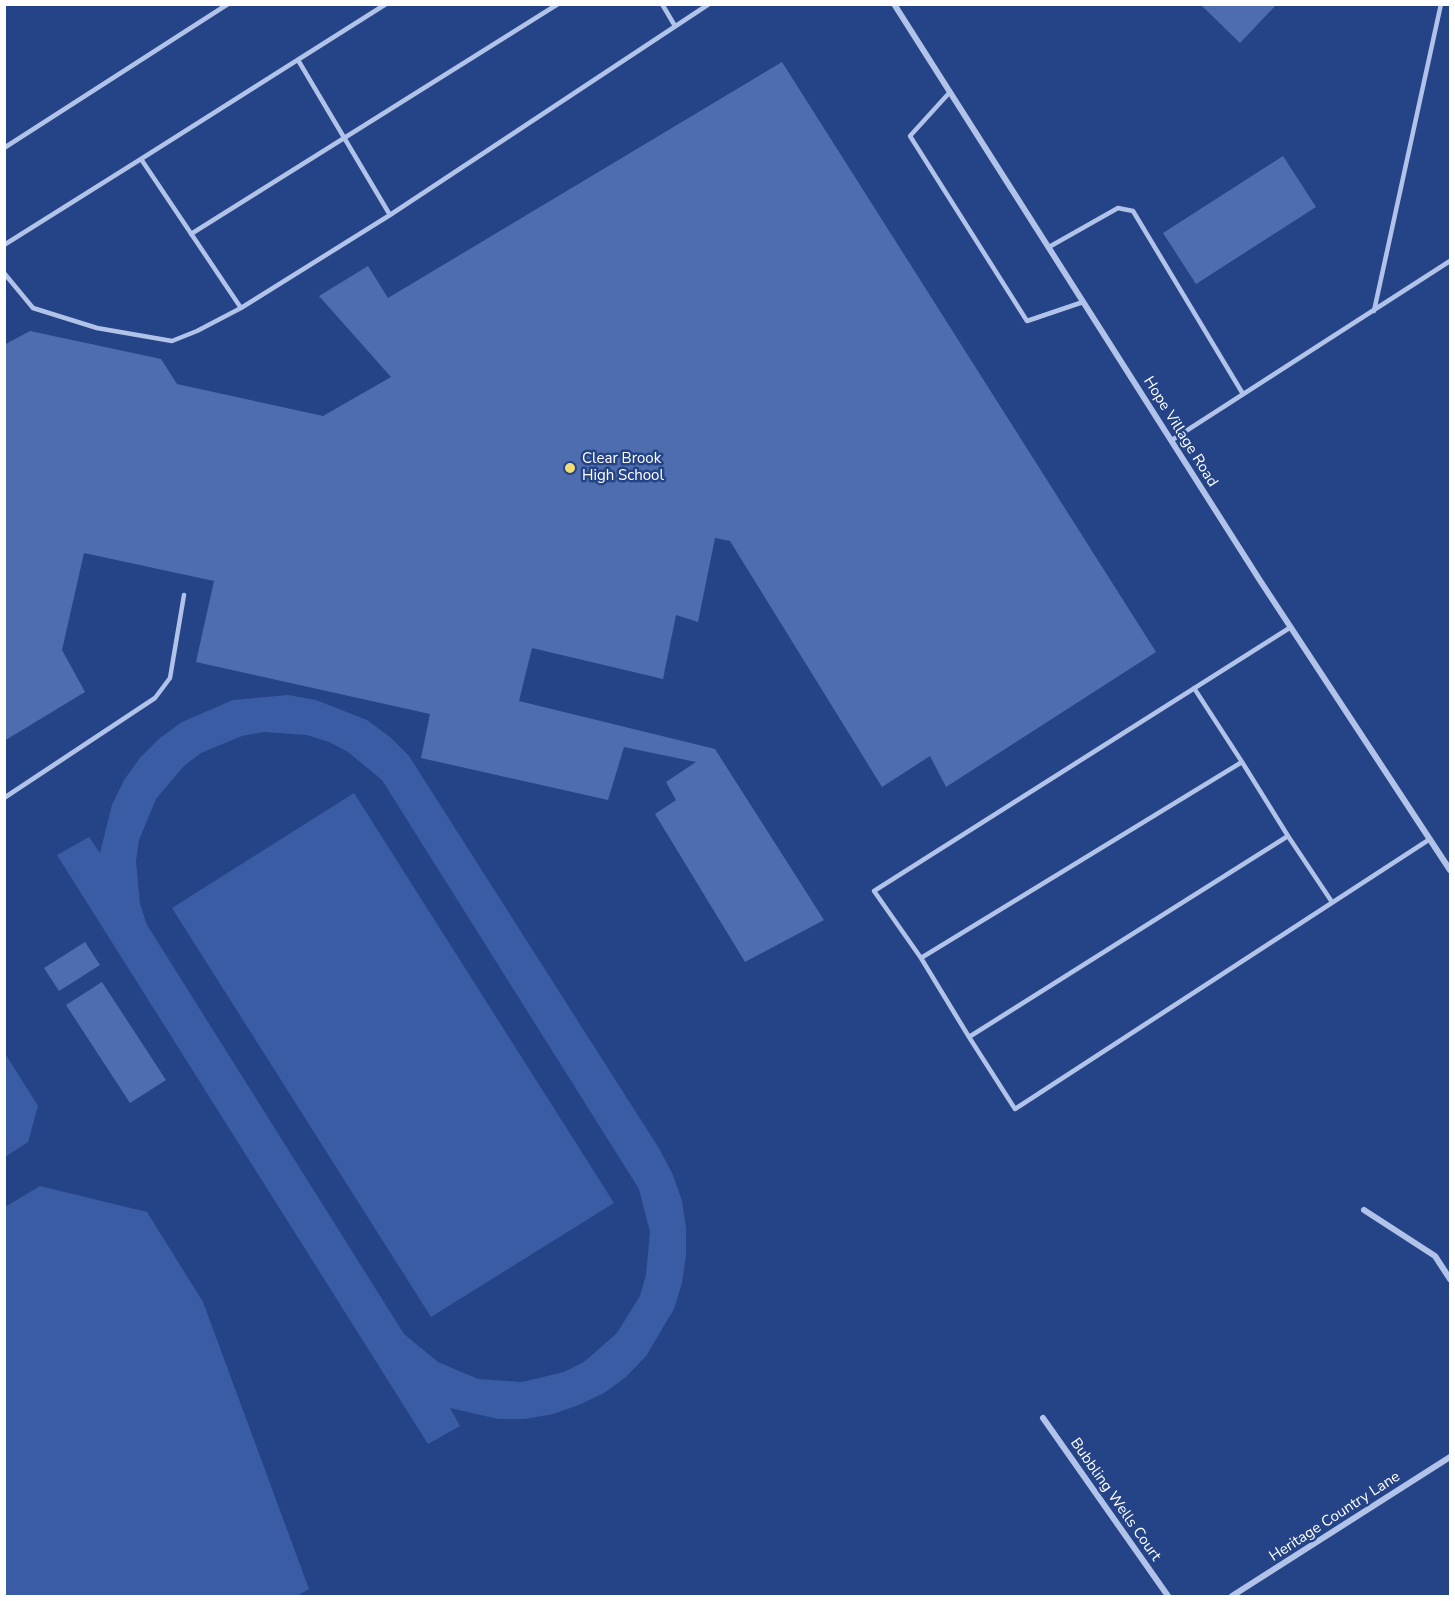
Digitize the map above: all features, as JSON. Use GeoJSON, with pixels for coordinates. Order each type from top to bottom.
{"type":"FeatureCollection","features":[{"type":"Feature","properties":{"kind":"street","name":"Hope Village Road"},"geometry":{"type":"LineString","coordinates":[[894,4],[1291,627],[1450,870]]}},
{"type":"Feature","properties":{"kind":"street"},"geometry":{"type":"LineString","coordinates":[[1364,1210],[1435,1256],[1450,1279]]}},
{"type":"Feature","properties":{"kind":"street","name":"Bubbling Wells Court"},"geometry":{"type":"LineString","coordinates":[[1043,1418],[1168,1596]]}},
{"type":"Feature","properties":{"kind":"street","name":"Heritage Country Lane"},"geometry":{"type":"LineString","coordinates":[[1232,1596],[1450,1457]]}},
{"type":"Feature","properties":{"kind":"lane"},"geometry":{"type":"LineString","coordinates":[[4,148],[228,4]]}},
{"type":"Feature","properties":{"kind":"lane"},"geometry":{"type":"LineString","coordinates":[[4,245],[386,4]]}},
{"type":"Feature","properties":{"kind":"lane"},"geometry":{"type":"LineString","coordinates":[[190,234],[558,4]]}},
{"type":"Feature","properties":{"kind":"lane"},"geometry":{"type":"LineString","coordinates":[[662,4],[675,26]]}},
{"type":"Feature","properties":{"kind":"lane"},"geometry":{"type":"LineString","coordinates":[[4,273],[33,308],[96,328],[172,341],[197,332],[241,308],[390,215],[709,4]]}},
{"type":"Feature","properties":{"kind":"lane"},"geometry":{"type":"LineString","coordinates":[[1374,311],[1441,4]]}},
{"type":"Feature","properties":{"kind":"lane"},"geometry":{"type":"LineString","coordinates":[[298,60],[390,215]]}},
{"type":"Feature","properties":{"kind":"lane"},"geometry":{"type":"LineString","coordinates":[[950,92],[910,136],[1027,321],[1083,302]]}},
{"type":"Feature","properties":{"kind":"lane"},"geometry":{"type":"LineString","coordinates":[[141,159],[241,308]]}},
{"type":"Feature","properties":{"kind":"lane"},"geometry":{"type":"LineString","coordinates":[[1049,247],[1118,208],[1133,211],[1244,394]]}},
{"type":"Feature","properties":{"kind":"lane"},"geometry":{"type":"LineString","coordinates":[[1172,440],[1450,261]]}},
{"type":"Feature","properties":{"kind":"lane"},"geometry":{"type":"LineString","coordinates":[[4,798],[155,698],[170,678],[184,595]]}},
{"type":"Feature","properties":{"kind":"lane"},"geometry":{"type":"LineString","coordinates":[[1291,627],[874,891],[921,958],[969,1037],[1016,1108],[1430,839]]}},
{"type":"Feature","properties":{"kind":"lane"},"geometry":{"type":"LineString","coordinates":[[1194,688],[1332,902]]}},
{"type":"Feature","properties":{"kind":"lane"},"geometry":{"type":"LineString","coordinates":[[921,958],[1242,762]]}},
{"type":"Feature","properties":{"kind":"lane"},"geometry":{"type":"LineString","coordinates":[[969,1037],[1288,837]]}},
{"type":"Feature","properties":{"kind":"shaded area"},"geometry":{"type":"Polygon","coordinates":[[[288,695],[316,700],[367,720],[390,737],[409,756],[660,1150],[673,1175],[682,1201],[686,1228],[686,1255],[682,1283],[674,1309],[646,1356],[626,1377],[604,1393],[553,1414],[525,1419],[498,1419],[450,1408],[460,1426],[428,1444],[57,855],[89,837],[100,853],[112,805],[124,780],[140,758],[160,738],[182,722],[233,700],[288,695]],[[264,732],[242,736],[201,753],[184,766],[156,799],[139,840],[136,861],[140,904],[147,925],[404,1334],[438,1362],[478,1379],[522,1382],[564,1372],[584,1362],[617,1333],[640,1296],[646,1275],[650,1232],[639,1189],[382,780],[348,752],[329,742],[307,735],[264,732]]]}},
{"type":"Feature","properties":{"kind":"shaded area"},"geometry":{"type":"Polygon","coordinates":[[[354,793],[614,1203],[431,1317],[172,908],[354,793]]]}},
{"type":"Feature","properties":{"kind":"shaded area"},"geometry":{"type":"Polygon","coordinates":[[[4,1052],[38,1106],[28,1142],[5,1157],[4,1052]]]}},
{"type":"Feature","properties":{"kind":"shaded area"},"geometry":{"type":"Polygon","coordinates":[[[40,1186],[147,1212],[203,1302],[309,1589],[297,1596],[5,1596],[5,1207],[40,1186]]]}},
{"type":"Feature","properties":{"kind":"building"},"geometry":{"type":"Polygon","coordinates":[[[1200,4],[1277,4],[1240,43],[1200,4]]]}},
{"type":"Feature","properties":{"kind":"building"},"geometry":{"type":"Polygon","coordinates":[[[782,62],[1156,652],[946,787],[930,756],[882,787],[730,541],[715,538],[698,622],[676,615],[663,679],[532,648],[519,701],[715,749],[824,920],[745,962],[655,814],[676,800],[666,782],[696,762],[624,747],[608,800],[421,758],[430,714],[196,662],[214,581],[84,553],[62,650],[85,692],[4,741],[4,345],[30,331],[161,359],[177,384],[323,416],[391,377],[319,296],[368,266],[388,298],[782,62]]]}},
{"type":"Feature","properties":{"kind":"building"},"geometry":{"type":"Polygon","coordinates":[[[1283,156],[1316,207],[1196,284],[1163,233],[1283,156]]]}},
{"type":"Feature","properties":{"kind":"building"},"geometry":{"type":"Polygon","coordinates":[[[85,942],[100,965],[59,991],[44,968],[85,942]]]}},
{"type":"Feature","properties":{"kind":"building"},"geometry":{"type":"Polygon","coordinates":[[[102,982],[166,1080],[130,1103],[66,1005],[102,982]]]}},
{"type":"Feature","properties":{"kind":"place","name":"Clear Brook High School"},"geometry":{"type":"Point","coordinates":[570,468]}}]}
